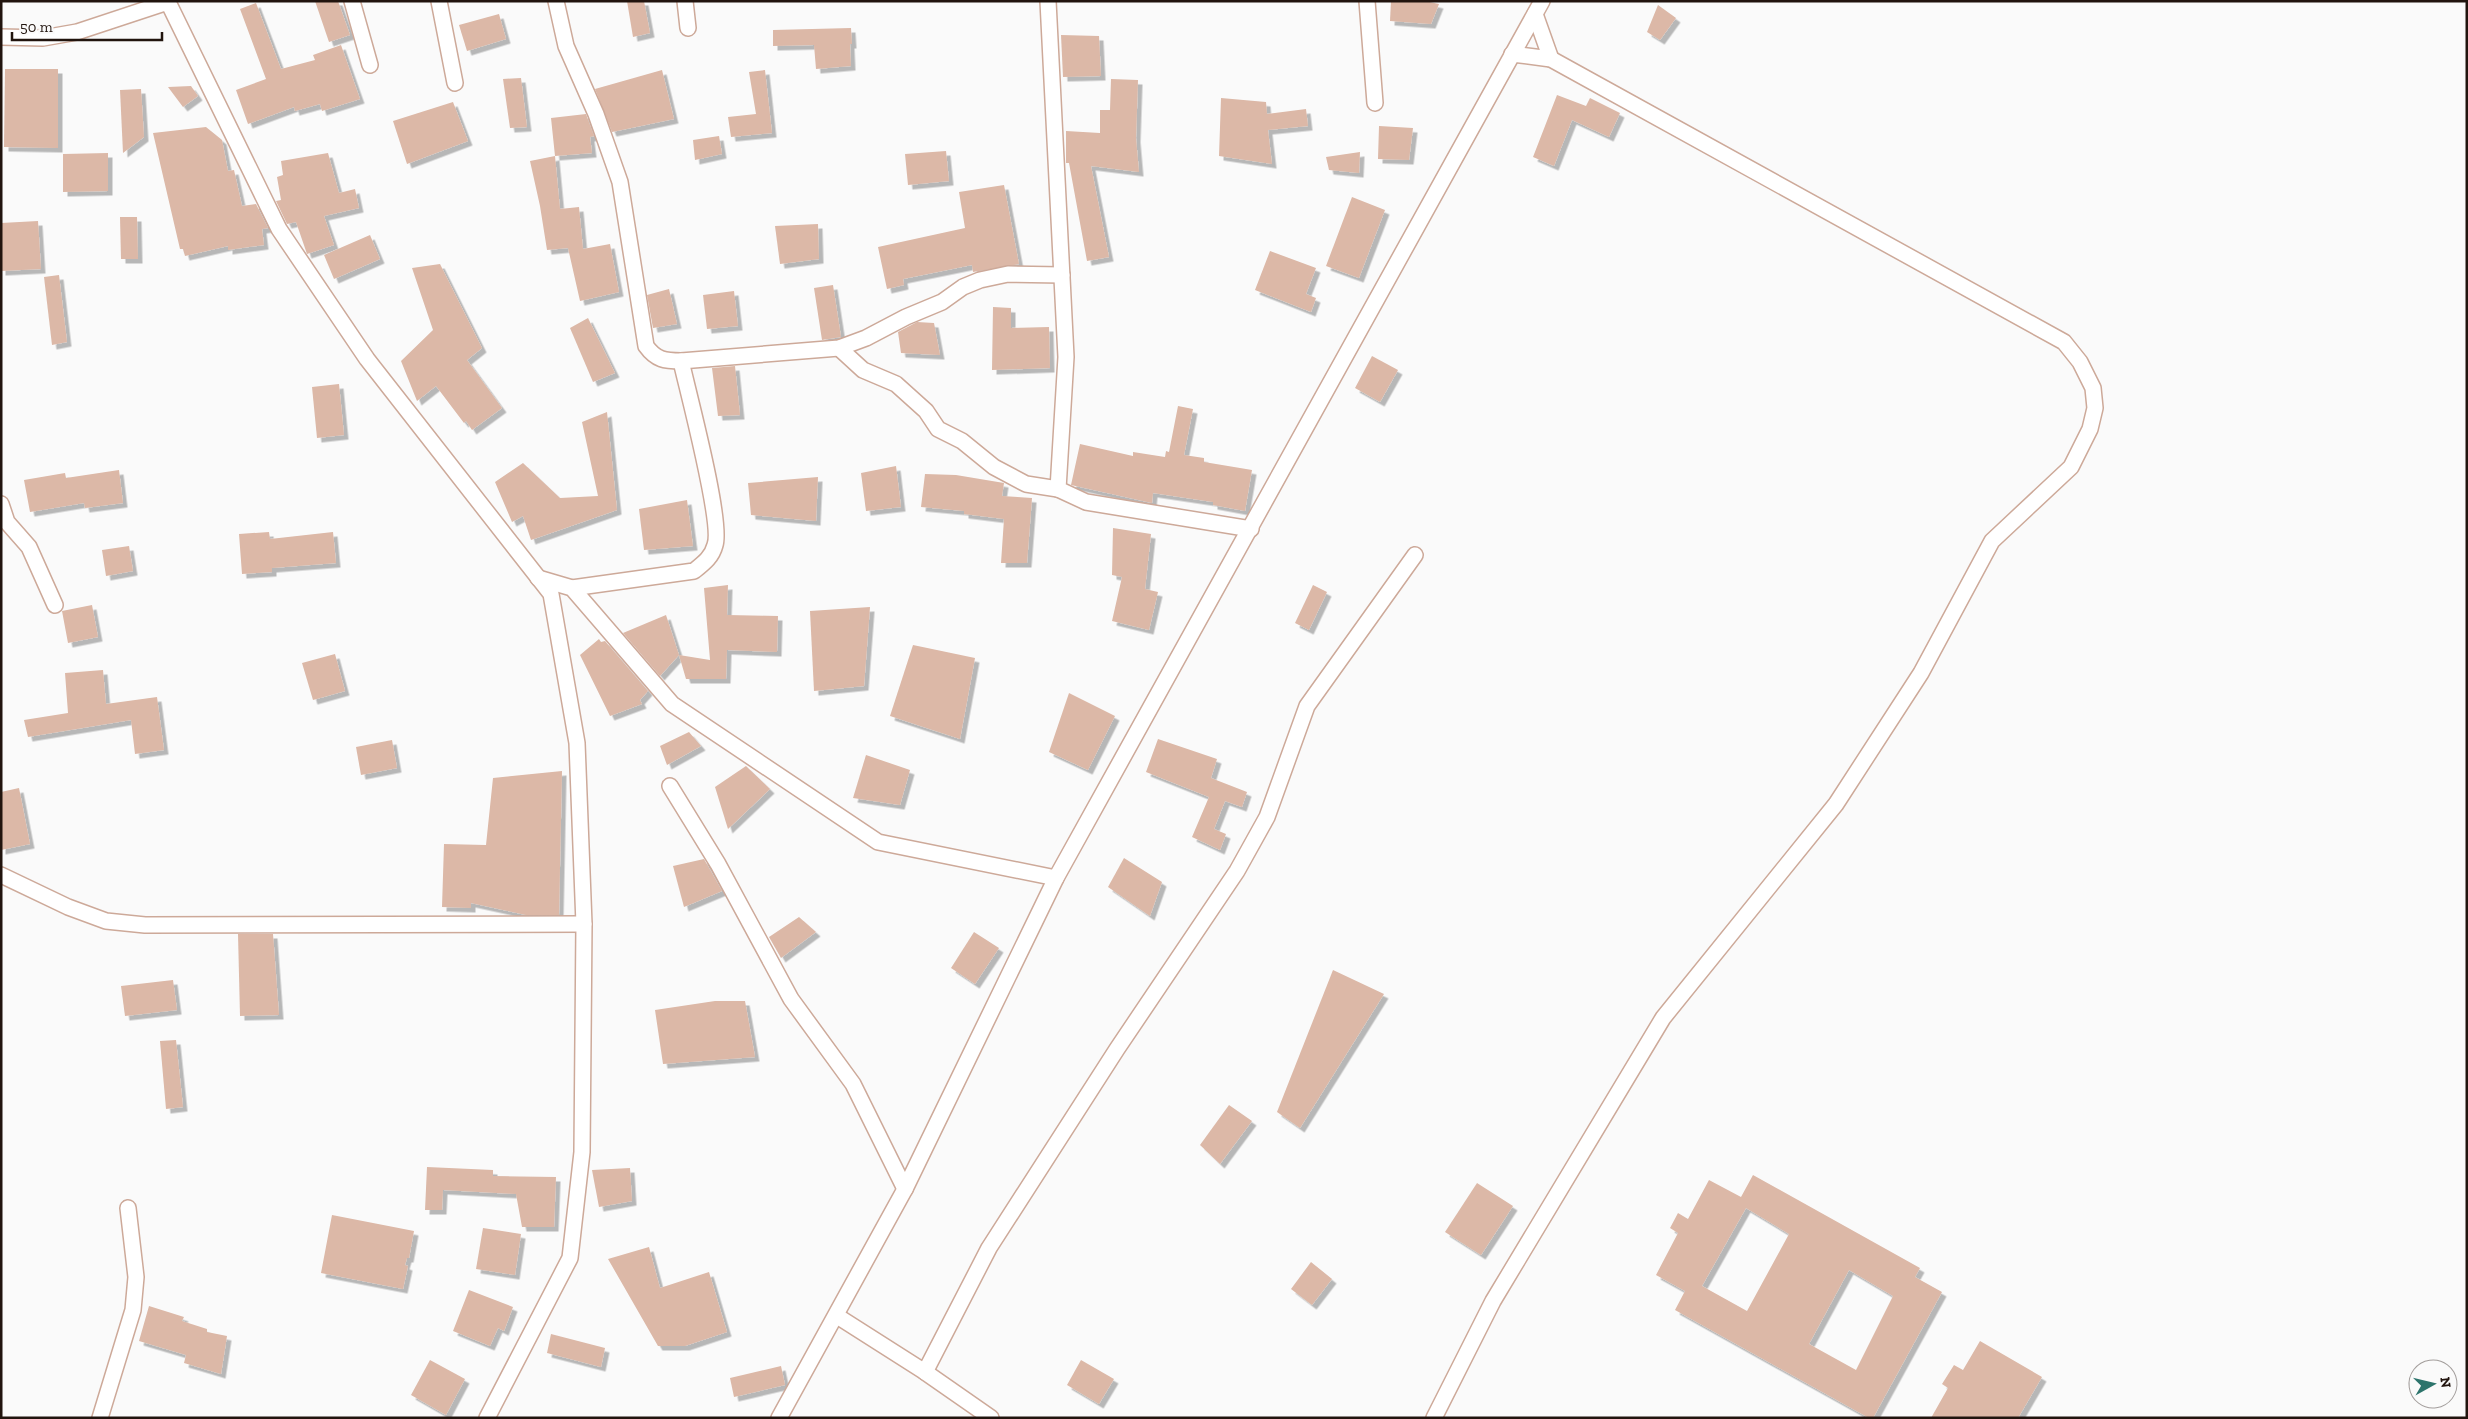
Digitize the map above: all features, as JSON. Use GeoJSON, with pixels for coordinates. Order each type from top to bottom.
{"type":"FeatureCollection","features":[{"type":"Feature","properties":{"kind":"street"},"geometry":{"type":"LineString","coordinates":[[352,1],[370,65]]}},
{"type":"Feature","properties":{"kind":"street"},"geometry":{"type":"LineString","coordinates":[[439,1],[455,82]]}},
{"type":"Feature","properties":{"kind":"street"},"geometry":{"type":"LineString","coordinates":[[556,1],[566,46],[596,114],[620,182],[646,346],[653,356],[662,361],[840,348],[866,338],[906,317],[942,302],[963,287],[980,280],[1008,274],[1062,275]]}},
{"type":"Feature","properties":{"kind":"street"},"geometry":{"type":"LineString","coordinates":[[685,1],[688,28]]}},
{"type":"Feature","properties":{"kind":"street"},"geometry":{"type":"LineString","coordinates":[[1048,1],[1066,357],[1058,489]]}},
{"type":"Feature","properties":{"kind":"street"},"geometry":{"type":"LineString","coordinates":[[1367,1],[1375,103]]}},
{"type":"Feature","properties":{"kind":"street"},"geometry":{"type":"LineString","coordinates":[[1,37],[43,38],[77,32],[169,2],[279,229],[367,358],[551,594],[577,743],[584,924],[582,1152],[570,1258],[487,1418]]}},
{"type":"Feature","properties":{"kind":"street"},"geometry":{"type":"LineString","coordinates":[[779,1418],[837,1316],[905,1189],[1056,878],[1539,8]]}},
{"type":"Feature","properties":{"kind":"street"},"geometry":{"type":"LineString","coordinates":[[1539,8],[1550,59]]}},
{"type":"Feature","properties":{"kind":"street"},"geometry":{"type":"LineString","coordinates":[[1434,1418],[1493,1301],[1663,1018],[1836,804],[1921,673],[1992,541],[2072,467],[2090,429],[2095,408],[2093,388],[2080,362],[2064,342],[1550,59],[1512,54]]}},
{"type":"Feature","properties":{"kind":"street"},"geometry":{"type":"LineString","coordinates":[[840,348],[863,370],[896,384],[921,406],[938,429],[962,442],[994,467],[1026,484],[1058,489],[1086,502],[1251,528]]}},
{"type":"Feature","properties":{"kind":"street"},"geometry":{"type":"LineString","coordinates":[[538,578],[572,588],[694,571],[708,560],[716,544],[715,516],[681,361]]}},
{"type":"Feature","properties":{"kind":"street"},"geometry":{"type":"LineString","coordinates":[[1,504],[7,522],[29,547],[56,605]]}},
{"type":"Feature","properties":{"kind":"street"},"geometry":{"type":"LineString","coordinates":[[925,1372],[989,1248],[1117,1049],[1242,863],[1267,817],[1307,706],[1414,555]]}},
{"type":"Feature","properties":{"kind":"street"},"geometry":{"type":"LineString","coordinates":[[572,588],[672,704],[878,842],[1056,878]]}},
{"type":"Feature","properties":{"kind":"street"},"geometry":{"type":"LineString","coordinates":[[670,786],[718,864],[791,999],[853,1084],[905,1189]]}},
{"type":"Feature","properties":{"kind":"street"},"geometry":{"type":"LineString","coordinates":[[1,875],[68,907],[106,921],[145,925],[584,924]]}},
{"type":"Feature","properties":{"kind":"street"},"geometry":{"type":"LineString","coordinates":[[100,1418],[133,1310],[136,1277],[128,1208]]}},
{"type":"Feature","properties":{"kind":"street"},"geometry":{"type":"LineString","coordinates":[[837,1316],[925,1372],[991,1418]]}},
{"type":"Feature","properties":{"kind":"building"},"geometry":{"type":"Polygon","coordinates":[[[315,1],[338,1],[350,35],[329,42],[315,1]]]}},
{"type":"Feature","properties":{"kind":"building"},"geometry":{"type":"Polygon","coordinates":[[[627,1],[644,1],[650,33],[633,37],[627,1]]]}},
{"type":"Feature","properties":{"kind":"building"},"geometry":{"type":"Polygon","coordinates":[[[1391,1],[1425,1],[1439,4],[1431,24],[1390,21],[1391,1]]]}},
{"type":"Feature","properties":{"kind":"building"},"geometry":{"type":"Polygon","coordinates":[[[256,3],[281,69],[315,60],[313,55],[341,45],[360,99],[322,111],[320,104],[295,111],[294,107],[248,124],[236,90],[266,79],[240,9],[256,3]]]}},
{"type":"Feature","properties":{"kind":"building"},"geometry":{"type":"Polygon","coordinates":[[[1658,5],[1676,18],[1660,40],[1647,32],[1658,5]]]}},
{"type":"Feature","properties":{"kind":"building"},"geometry":{"type":"Polygon","coordinates":[[[499,14],[506,39],[467,51],[459,25],[499,14]]]}},
{"type":"Feature","properties":{"kind":"building"},"geometry":{"type":"Polygon","coordinates":[[[851,28],[851,66],[816,69],[814,45],[773,46],[773,30],[851,28]]]}},
{"type":"Feature","properties":{"kind":"building"},"geometry":{"type":"Polygon","coordinates":[[[1061,35],[1099,36],[1101,76],[1063,77],[1061,35]]]}},
{"type":"Feature","properties":{"kind":"building"},"geometry":{"type":"Polygon","coordinates":[[[5,69],[58,69],[58,148],[4,147],[5,69]]]}},
{"type":"Feature","properties":{"kind":"building"},"geometry":{"type":"Polygon","coordinates":[[[662,70],[674,119],[612,132],[595,89],[662,70]]]}},
{"type":"Feature","properties":{"kind":"building"},"geometry":{"type":"Polygon","coordinates":[[[765,70],[772,133],[731,137],[728,117],[756,114],[749,72],[765,70]]]}},
{"type":"Feature","properties":{"kind":"building"},"geometry":{"type":"Polygon","coordinates":[[[521,78],[527,127],[510,128],[503,79],[521,78]]]}},
{"type":"Feature","properties":{"kind":"building"},"geometry":{"type":"Polygon","coordinates":[[[1111,79],[1138,80],[1136,138],[1139,172],[1091,166],[1109,257],[1087,261],[1069,163],[1066,163],[1066,131],[1100,133],[1100,110],[1110,110],[1111,79]]]}},
{"type":"Feature","properties":{"kind":"building"},"geometry":{"type":"Polygon","coordinates":[[[191,86],[198,96],[183,107],[168,87],[191,86]]]}},
{"type":"Feature","properties":{"kind":"building"},"geometry":{"type":"Polygon","coordinates":[[[141,89],[144,137],[123,153],[120,90],[141,89]]]}},
{"type":"Feature","properties":{"kind":"building"},"geometry":{"type":"Polygon","coordinates":[[[1557,95],[1586,106],[1590,98],[1620,113],[1609,137],[1572,120],[1554,166],[1533,157],[1557,95]]]}},
{"type":"Feature","properties":{"kind":"building"},"geometry":{"type":"Polygon","coordinates":[[[1221,98],[1266,102],[1267,114],[1306,109],[1308,126],[1268,130],[1272,164],[1219,156],[1221,98]]]}},
{"type":"Feature","properties":{"kind":"building"},"geometry":{"type":"Polygon","coordinates":[[[453,102],[468,141],[407,164],[393,121],[453,102]]]}},
{"type":"Feature","properties":{"kind":"building"},"geometry":{"type":"Polygon","coordinates":[[[586,114],[594,136],[590,137],[592,153],[555,156],[551,118],[586,114]]]}},
{"type":"Feature","properties":{"kind":"building"},"geometry":{"type":"Polygon","coordinates":[[[1379,126],[1413,128],[1409,160],[1378,159],[1379,126]]]}},
{"type":"Feature","properties":{"kind":"building"},"geometry":{"type":"Polygon","coordinates":[[[206,127],[222,140],[228,171],[234,170],[242,206],[256,204],[268,228],[262,229],[264,245],[228,250],[228,246],[185,256],[183,249],[180,249],[153,133],[206,127]]]}},
{"type":"Feature","properties":{"kind":"building"},"geometry":{"type":"Polygon","coordinates":[[[719,136],[722,154],[695,160],[693,140],[719,136]]]}},
{"type":"Feature","properties":{"kind":"building"},"geometry":{"type":"Polygon","coordinates":[[[946,151],[949,181],[908,185],[905,154],[946,151]]]}},
{"type":"Feature","properties":{"kind":"building"},"geometry":{"type":"Polygon","coordinates":[[[1360,152],[1359,173],[1329,170],[1326,157],[1360,152]]]}},
{"type":"Feature","properties":{"kind":"building"},"geometry":{"type":"Polygon","coordinates":[[[108,153],[108,191],[63,192],[63,154],[108,153]]]}},
{"type":"Feature","properties":{"kind":"building"},"geometry":{"type":"Polygon","coordinates":[[[328,153],[339,193],[355,189],[359,208],[324,216],[334,245],[307,254],[296,222],[287,224],[276,201],[281,200],[277,177],[283,175],[281,161],[328,153]]]}},
{"type":"Feature","properties":{"kind":"building"},"geometry":{"type":"Polygon","coordinates":[[[555,156],[560,209],[579,207],[583,249],[610,244],[619,292],[580,301],[568,248],[547,250],[530,161],[555,156]]]}},
{"type":"Feature","properties":{"kind":"building"},"geometry":{"type":"Polygon","coordinates":[[[1004,185],[1019,264],[973,272],[972,265],[903,279],[904,285],[887,289],[878,247],[965,228],[959,192],[1004,185]]]}},
{"type":"Feature","properties":{"kind":"building"},"geometry":{"type":"Polygon","coordinates":[[[1352,197],[1385,210],[1359,278],[1326,266],[1352,197]]]}},
{"type":"Feature","properties":{"kind":"building"},"geometry":{"type":"Polygon","coordinates":[[[120,217],[137,217],[138,259],[121,259],[120,217]]]}},
{"type":"Feature","properties":{"kind":"building"},"geometry":{"type":"Polygon","coordinates":[[[38,221],[41,269],[1,271],[1,223],[38,221]]]}},
{"type":"Feature","properties":{"kind":"building"},"geometry":{"type":"Polygon","coordinates":[[[818,224],[819,259],[780,264],[775,226],[818,224]]]}},
{"type":"Feature","properties":{"kind":"building"},"geometry":{"type":"Polygon","coordinates":[[[370,235],[380,259],[334,279],[324,255],[370,235]]]}},
{"type":"Feature","properties":{"kind":"building"},"geometry":{"type":"Polygon","coordinates":[[[1270,251],[1316,268],[1306,294],[1316,298],[1311,312],[1255,290],[1270,251]]]}},
{"type":"Feature","properties":{"kind":"building"},"geometry":{"type":"Polygon","coordinates":[[[440,264],[482,348],[467,360],[502,408],[472,430],[466,421],[464,423],[436,386],[417,401],[401,361],[433,330],[412,268],[440,264]]]}},
{"type":"Feature","properties":{"kind":"building"},"geometry":{"type":"Polygon","coordinates":[[[59,275],[67,342],[52,345],[44,277],[59,275]]]}},
{"type":"Feature","properties":{"kind":"building"},"geometry":{"type":"Polygon","coordinates":[[[833,285],[841,337],[822,340],[814,288],[833,285]]]}},
{"type":"Feature","properties":{"kind":"building"},"geometry":{"type":"Polygon","coordinates":[[[669,289],[677,324],[653,328],[647,295],[669,289]]]}},
{"type":"Feature","properties":{"kind":"building"},"geometry":{"type":"Polygon","coordinates":[[[734,291],[738,326],[707,329],[703,295],[734,291]]]}},
{"type":"Feature","properties":{"kind":"building"},"geometry":{"type":"Polygon","coordinates":[[[993,307],[1011,308],[1011,328],[1049,327],[1050,368],[992,370],[993,307]]]}},
{"type":"Feature","properties":{"kind":"building"},"geometry":{"type":"Polygon","coordinates":[[[588,318],[615,373],[593,382],[570,328],[588,318]]]}},
{"type":"Feature","properties":{"kind":"building"},"geometry":{"type":"Polygon","coordinates":[[[917,322],[934,323],[940,355],[901,353],[898,332],[917,322]]]}},
{"type":"Feature","properties":{"kind":"building"},"geometry":{"type":"Polygon","coordinates":[[[1372,356],[1398,370],[1380,402],[1355,388],[1372,356]]]}},
{"type":"Feature","properties":{"kind":"building"},"geometry":{"type":"Polygon","coordinates":[[[735,366],[740,415],[718,416],[712,368],[735,366]]]}},
{"type":"Feature","properties":{"kind":"building"},"geometry":{"type":"Polygon","coordinates":[[[339,384],[344,435],[317,438],[312,387],[339,384]]]}},
{"type":"Feature","properties":{"kind":"building"},"geometry":{"type":"Polygon","coordinates":[[[1178,406],[1193,409],[1184,455],[1204,458],[1204,462],[1252,470],[1245,511],[1213,505],[1213,502],[1153,493],[1152,503],[1071,485],[1080,444],[1133,456],[1133,452],[1165,457],[1166,451],[1169,452],[1178,406]]]}},
{"type":"Feature","properties":{"kind":"building"},"geometry":{"type":"Polygon","coordinates":[[[607,412],[617,510],[531,540],[523,516],[512,522],[495,482],[523,463],[560,498],[598,496],[582,422],[607,412]]]}},
{"type":"Feature","properties":{"kind":"building"},"geometry":{"type":"Polygon","coordinates":[[[896,466],[901,507],[866,511],[861,473],[896,466]]]}},
{"type":"Feature","properties":{"kind":"building"},"geometry":{"type":"Polygon","coordinates":[[[119,470],[123,503],[85,508],[84,503],[30,512],[24,480],[65,473],[66,478],[119,470]]]}},
{"type":"Feature","properties":{"kind":"building"},"geometry":{"type":"Polygon","coordinates":[[[925,474],[956,475],[1004,483],[1002,496],[1032,498],[1027,563],[1001,563],[1004,519],[964,514],[964,511],[921,507],[925,474]]]}},
{"type":"Feature","properties":{"kind":"building"},"geometry":{"type":"Polygon","coordinates":[[[818,477],[816,521],[751,515],[748,483],[818,477]]]}},
{"type":"Feature","properties":{"kind":"building"},"geometry":{"type":"Polygon","coordinates":[[[687,500],[693,546],[644,550],[639,509],[687,500]]]}},
{"type":"Feature","properties":{"kind":"building"},"geometry":{"type":"Polygon","coordinates":[[[1113,528],[1151,534],[1145,589],[1158,592],[1149,630],[1112,621],[1122,577],[1112,575],[1113,528]]]}},
{"type":"Feature","properties":{"kind":"building"},"geometry":{"type":"Polygon","coordinates":[[[269,532],[270,539],[333,532],[336,563],[272,568],[272,572],[242,574],[239,534],[269,532]]]}},
{"type":"Feature","properties":{"kind":"building"},"geometry":{"type":"Polygon","coordinates":[[[129,546],[133,571],[106,576],[102,550],[129,546]]]}},
{"type":"Feature","properties":{"kind":"building"},"geometry":{"type":"Polygon","coordinates":[[[728,585],[727,615],[778,616],[777,652],[727,650],[726,679],[686,679],[679,655],[710,660],[704,588],[728,585]]]}},
{"type":"Feature","properties":{"kind":"building"},"geometry":{"type":"Polygon","coordinates":[[[1313,585],[1327,592],[1309,630],[1295,623],[1313,585]]]}},
{"type":"Feature","properties":{"kind":"building"},"geometry":{"type":"Polygon","coordinates":[[[92,605],[98,637],[68,643],[62,611],[92,605]]]}},
{"type":"Feature","properties":{"kind":"building"},"geometry":{"type":"Polygon","coordinates":[[[870,607],[864,686],[814,691],[810,611],[870,607]]]}},
{"type":"Feature","properties":{"kind":"building"},"geometry":{"type":"Polygon","coordinates":[[[666,615],[679,655],[660,676],[623,633],[666,615]]]}},
{"type":"Feature","properties":{"kind":"building"},"geometry":{"type":"Polygon","coordinates":[[[599,639],[601,642],[605,641],[648,691],[640,700],[642,704],[610,716],[580,655],[599,639]]]}},
{"type":"Feature","properties":{"kind":"building"},"geometry":{"type":"Polygon","coordinates":[[[913,645],[975,658],[960,739],[890,716],[913,645]]]}},
{"type":"Feature","properties":{"kind":"building"},"geometry":{"type":"Polygon","coordinates":[[[335,654],[345,691],[313,700],[302,663],[335,654]]]}},
{"type":"Feature","properties":{"kind":"building"},"geometry":{"type":"Polygon","coordinates":[[[103,670],[106,704],[157,697],[164,750],[135,754],[131,720],[28,737],[24,720],[68,713],[65,673],[103,670]]]}},
{"type":"Feature","properties":{"kind":"building"},"geometry":{"type":"Polygon","coordinates":[[[1069,693],[1115,716],[1088,770],[1049,752],[1069,693]]]}},
{"type":"Feature","properties":{"kind":"building"},"geometry":{"type":"Polygon","coordinates":[[[689,732],[701,746],[667,765],[660,746],[689,732]]]}},
{"type":"Feature","properties":{"kind":"building"},"geometry":{"type":"Polygon","coordinates":[[[1158,739],[1217,759],[1211,778],[1247,792],[1242,807],[1225,801],[1214,829],[1226,834],[1220,850],[1192,837],[1209,797],[1146,772],[1158,739]]]}},
{"type":"Feature","properties":{"kind":"building"},"geometry":{"type":"Polygon","coordinates":[[[392,740],[397,768],[361,775],[356,747],[392,740]]]}},
{"type":"Feature","properties":{"kind":"building"},"geometry":{"type":"Polygon","coordinates":[[[866,755],[910,770],[900,805],[853,798],[866,755]]]}},
{"type":"Feature","properties":{"kind":"building"},"geometry":{"type":"Polygon","coordinates":[[[746,766],[770,789],[728,829],[715,787],[746,766]]]}},
{"type":"Feature","properties":{"kind":"building"},"geometry":{"type":"Polygon","coordinates":[[[562,771],[559,915],[526,915],[471,903],[471,908],[442,907],[444,844],[486,845],[493,778],[562,771]]]}},
{"type":"Feature","properties":{"kind":"building"},"geometry":{"type":"Polygon","coordinates":[[[19,788],[30,844],[1,850],[1,792],[19,788]]]}},
{"type":"Feature","properties":{"kind":"building"},"geometry":{"type":"Polygon","coordinates":[[[1124,858],[1162,882],[1150,916],[1108,887],[1124,858]]]}},
{"type":"Feature","properties":{"kind":"building"},"geometry":{"type":"Polygon","coordinates":[[[704,859],[722,891],[684,907],[673,866],[704,859]]]}},
{"type":"Feature","properties":{"kind":"building"},"geometry":{"type":"Polygon","coordinates":[[[799,917],[816,932],[781,958],[769,937],[799,917]]]}},
{"type":"Feature","properties":{"kind":"building"},"geometry":{"type":"Polygon","coordinates":[[[974,932],[999,948],[975,984],[951,968],[974,932]]]}},
{"type":"Feature","properties":{"kind":"building"},"geometry":{"type":"Polygon","coordinates":[[[238,934],[273,934],[279,1015],[240,1016],[238,934]]]}},
{"type":"Feature","properties":{"kind":"building"},"geometry":{"type":"Polygon","coordinates":[[[1333,970],[1384,994],[1300,1128],[1277,1112],[1333,970]]]}},
{"type":"Feature","properties":{"kind":"building"},"geometry":{"type":"Polygon","coordinates":[[[173,980],[177,1010],[125,1016],[121,986],[173,980]]]}},
{"type":"Feature","properties":{"kind":"building"},"geometry":{"type":"Polygon","coordinates":[[[715,1001],[745,1001],[755,1057],[663,1064],[655,1010],[715,1001]]]}},
{"type":"Feature","properties":{"kind":"building"},"geometry":{"type":"Polygon","coordinates":[[[176,1040],[183,1107],[166,1109],[160,1041],[176,1040]]]}},
{"type":"Feature","properties":{"kind":"building"},"geometry":{"type":"Polygon","coordinates":[[[1229,1105],[1252,1121],[1220,1164],[1200,1145],[1229,1105]]]}},
{"type":"Feature","properties":{"kind":"building"},"geometry":{"type":"Polygon","coordinates":[[[427,1167],[493,1170],[493,1176],[556,1177],[554,1227],[522,1227],[516,1194],[443,1190],[442,1210],[425,1210],[427,1167]]]}},
{"type":"Feature","properties":{"kind":"building"},"geometry":{"type":"Polygon","coordinates":[[[630,1168],[632,1201],[599,1207],[592,1170],[630,1168]]]}},
{"type":"Feature","properties":{"kind":"building"},"geometry":{"type":"Polygon","coordinates":[[[1753,1175],[1920,1268],[1915,1277],[1942,1292],[1873,1418],[1869,1418],[1675,1310],[1685,1291],[1656,1275],[1678,1233],[1670,1228],[1678,1213],[1688,1219],[1709,1180],[1741,1197],[1753,1175]],[[1746,1208],[1702,1286],[1747,1311],[1789,1234],[1746,1208]],[[1849,1270],[1809,1344],[1856,1370],[1893,1296],[1849,1270]]]}},
{"type":"Feature","properties":{"kind":"building"},"geometry":{"type":"Polygon","coordinates":[[[1477,1183],[1513,1206],[1481,1255],[1445,1232],[1477,1183]]]}},
{"type":"Feature","properties":{"kind":"building"},"geometry":{"type":"Polygon","coordinates":[[[332,1215],[414,1231],[409,1258],[407,1258],[405,1265],[408,1266],[403,1289],[321,1273],[332,1215]]]}},
{"type":"Feature","properties":{"kind":"building"},"geometry":{"type":"Polygon","coordinates":[[[483,1228],[521,1234],[515,1275],[476,1269],[483,1228]]]}},
{"type":"Feature","properties":{"kind":"building"},"geometry":{"type":"Polygon","coordinates":[[[649,1247],[660,1288],[709,1272],[727,1332],[685,1346],[658,1346],[608,1259],[649,1247]]]}},
{"type":"Feature","properties":{"kind":"building"},"geometry":{"type":"Polygon","coordinates":[[[1311,1262],[1332,1279],[1312,1305],[1291,1289],[1311,1262]]]}},
{"type":"Feature","properties":{"kind":"building"},"geometry":{"type":"Polygon","coordinates":[[[469,1290],[513,1307],[504,1331],[498,1328],[490,1346],[453,1331],[469,1290]]]}},
{"type":"Feature","properties":{"kind":"building"},"geometry":{"type":"Polygon","coordinates":[[[149,1306],[184,1317],[182,1321],[207,1329],[207,1332],[227,1336],[221,1374],[184,1363],[186,1355],[139,1341],[149,1306]]]}},
{"type":"Feature","properties":{"kind":"building"},"geometry":{"type":"Polygon","coordinates":[[[551,1334],[605,1348],[601,1367],[547,1353],[551,1334]]]}},
{"type":"Feature","properties":{"kind":"building"},"geometry":{"type":"Polygon","coordinates":[[[1980,1341],[2042,1377],[2018,1418],[1931,1418],[1948,1388],[1942,1384],[1954,1365],[1963,1370],[1980,1341]]]}},
{"type":"Feature","properties":{"kind":"building"},"geometry":{"type":"Polygon","coordinates":[[[430,1360],[465,1379],[446,1415],[411,1395],[430,1360]]]}},
{"type":"Feature","properties":{"kind":"building"},"geometry":{"type":"Polygon","coordinates":[[[1081,1360],[1114,1379],[1099,1404],[1067,1385],[1081,1360]]]}},
{"type":"Feature","properties":{"kind":"building"},"geometry":{"type":"Polygon","coordinates":[[[781,1366],[785,1385],[734,1397],[730,1378],[781,1366]]]}}]}
